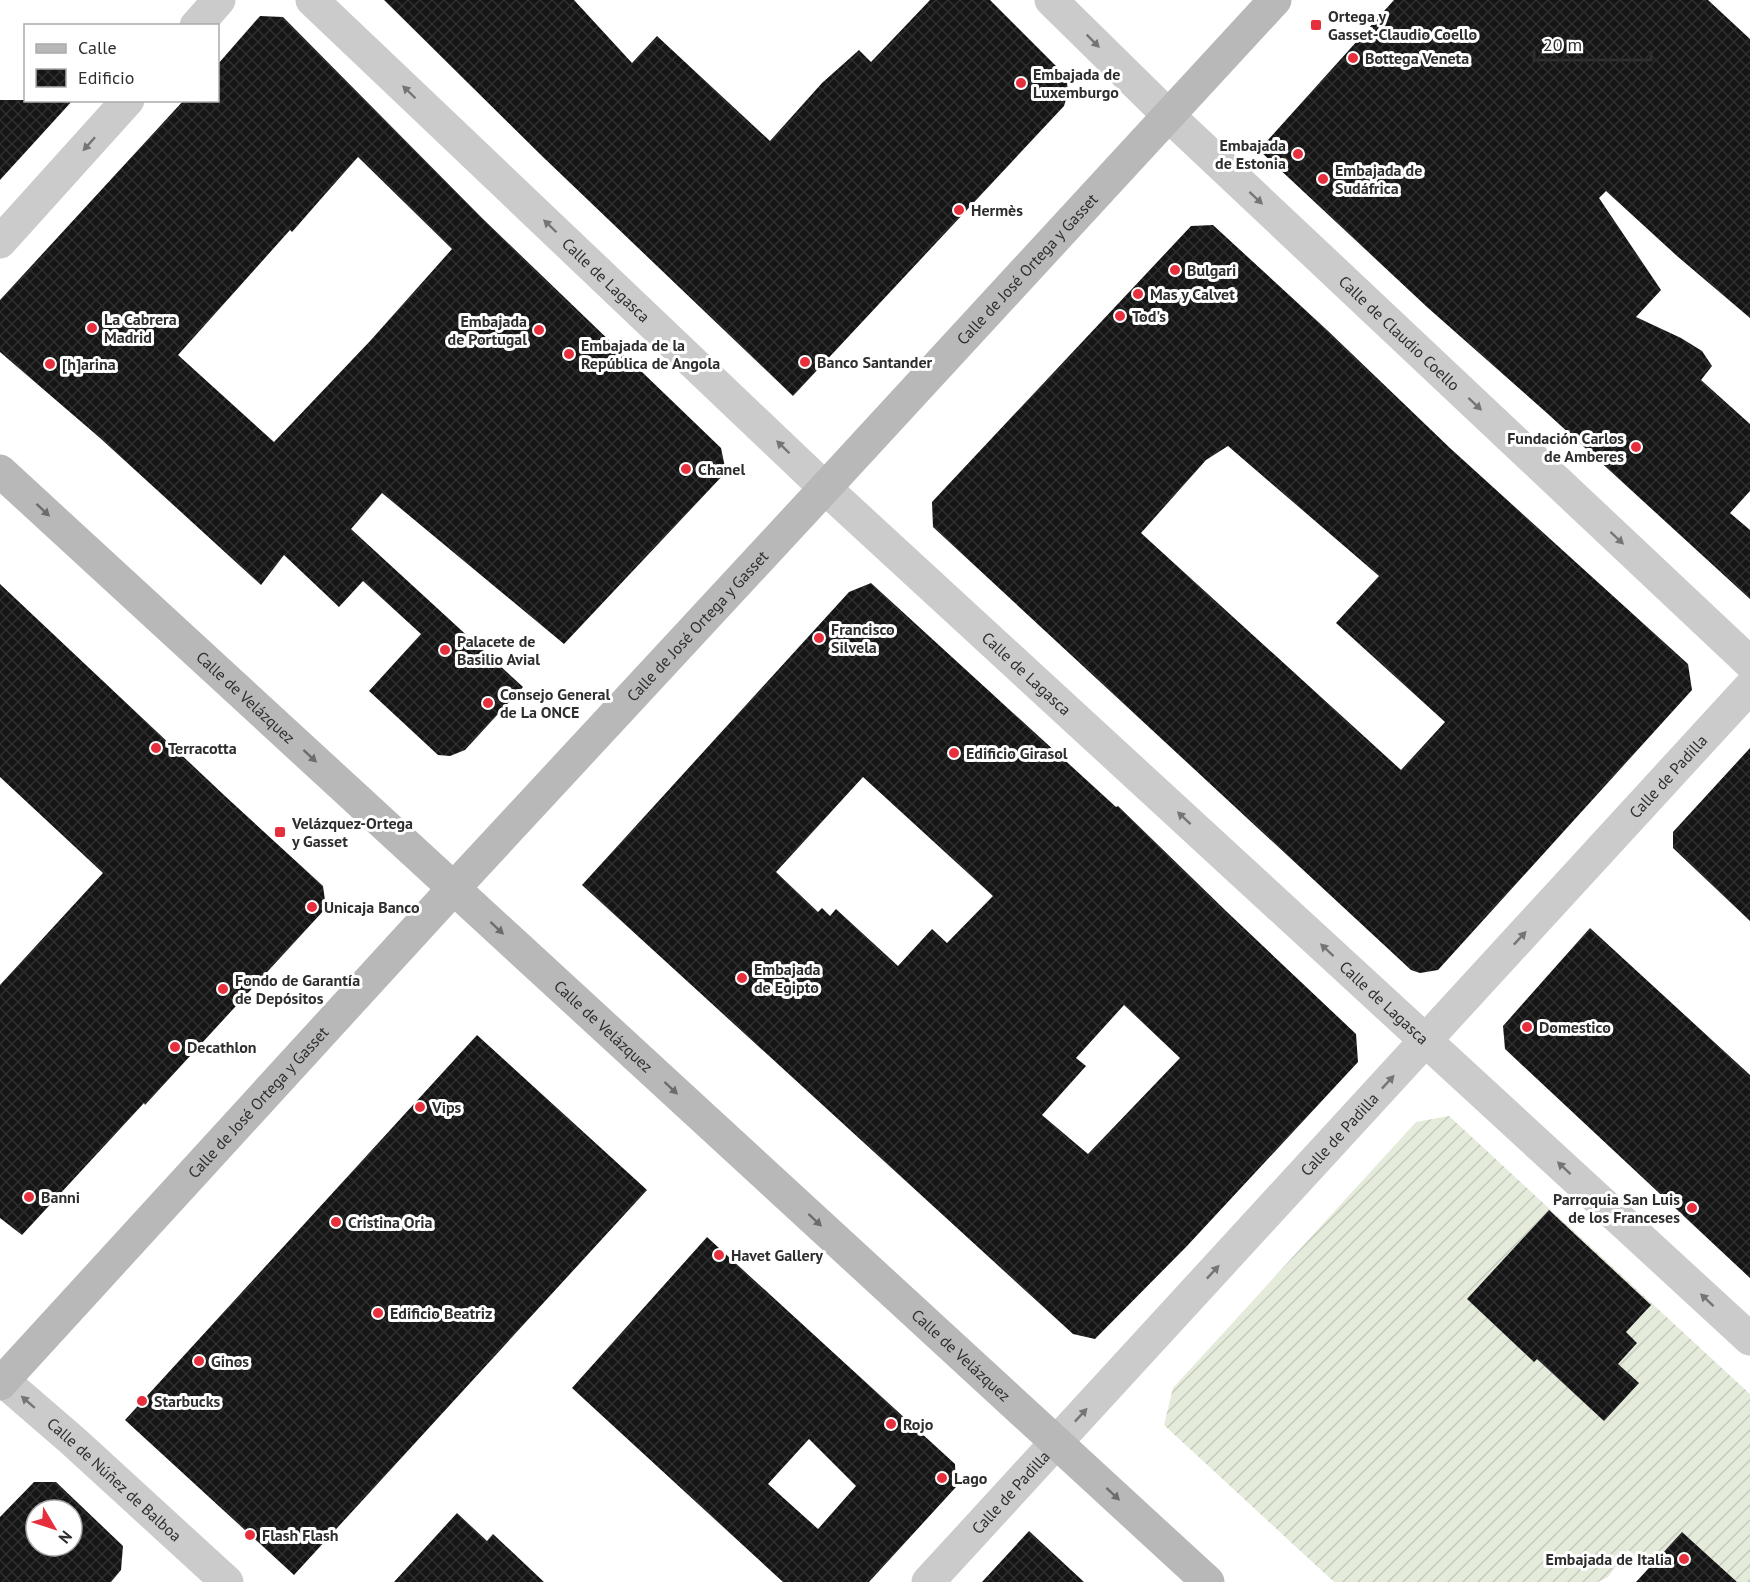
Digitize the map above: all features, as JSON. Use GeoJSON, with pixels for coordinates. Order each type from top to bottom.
{"type":"FeatureCollection","features":[{"type":"Feature","properties":{"kind":"street"},"geometry":{"type":"LineString","coordinates":[[198,24],[219,0]]}},
{"type":"Feature","properties":{"kind":"street","name":"Calle de Lagasca"},"geometry":{"type":"LineString","coordinates":[[312,0],[825,488],[1750,1339]]}},
{"type":"Feature","properties":{"kind":"street","name":"Calle de Claudio Coello"},"geometry":{"type":"LineString","coordinates":[[1051,0],[1168,115],[1750,663]]}},
{"type":"Feature","properties":{"kind":"street","name":"Calle de José Ortega y Gasset"},"geometry":{"type":"LineString","coordinates":[[1,1381],[1275,0]]}},
{"type":"Feature","properties":{"kind":"street"},"geometry":{"type":"LineString","coordinates":[[0,242],[126,102]]}},
{"type":"Feature","properties":{"kind":"street","name":"Calle de Velázquez"},"geometry":{"type":"LineString","coordinates":[[0,471],[1208,1582]]}},
{"type":"Feature","properties":{"kind":"street","name":"Calle de Padilla"},"geometry":{"type":"LineString","coordinates":[[928,1582],[1750,687]]}},
{"type":"Feature","properties":{"kind":"street","name":"Calle de Núñez de Balboa"},"geometry":{"type":"LineString","coordinates":[[1,1381],[73,1441],[227,1582]]}},
{"type":"Feature","properties":{"kind":"green space"},"geometry":{"type":"Polygon","coordinates":[[[1449,1116],[1750,1394],[1750,1582],[1737,1582],[1682,1532],[1649,1567],[1628,1550],[1608,1577],[1598,1582],[1334,1582],[1164,1425],[1173,1388],[1416,1122],[1449,1116]]]}},
{"type":"Feature","properties":{"kind":"building"},"geometry":{"type":"Polygon","coordinates":[[[384,0],[574,0],[632,63],[657,36],[770,141],[822,83],[859,50],[871,62],[930,0],[990,0],[1062,72],[1067,82],[1068,93],[1064,106],[793,396],[543,157],[384,0]]]}},
{"type":"Feature","properties":{"kind":"building"},"geometry":{"type":"Polygon","coordinates":[[[1394,0],[1708,0],[1750,39],[1750,318],[1606,191],[1599,198],[1661,290],[1636,317],[1681,338],[1702,351],[1712,366],[1701,380],[1750,424],[1750,491],[1730,513],[1750,530],[1750,599],[1427,307],[1259,150],[1394,0]]]}},
{"type":"Feature","properties":{"kind":"building"},"geometry":{"type":"Polygon","coordinates":[[[260,16],[283,17],[482,218],[721,448],[726,472],[564,644],[382,493],[351,529],[523,687],[465,750],[450,756],[438,755],[369,691],[421,634],[363,581],[339,607],[284,555],[261,585],[100,438],[0,352],[0,300],[182,102],[219,102],[219,63],[260,16]],[[358,157],[178,355],[274,442],[371,340],[452,249],[358,157]]]}},
{"type":"Feature","properties":{"kind":"building"},"geometry":{"type":"Polygon","coordinates":[[[0,100],[71,102],[0,180],[0,100]]]}},
{"type":"Feature","properties":{"kind":"building"},"geometry":{"type":"Polygon","coordinates":[[[1213,225],[1451,449],[1688,664],[1692,690],[1438,970],[1420,973],[1411,970],[933,527],[932,502],[1191,226],[1213,225]],[[1228,446],[1206,460],[1141,533],[1401,770],[1445,722],[1336,623],[1379,576],[1228,446]]]}},
{"type":"Feature","properties":{"kind":"building"},"geometry":{"type":"Polygon","coordinates":[[[871,583],[1116,807],[1118,806],[1356,1034],[1358,1062],[1187,1246],[1095,1339],[1073,1334],[582,885],[849,592],[871,583]],[[863,777],[776,872],[818,912],[822,908],[830,916],[836,909],[898,966],[932,929],[947,943],[993,896],[863,777]],[[1124,1005],[1076,1058],[1086,1066],[1042,1115],[1088,1154],[1180,1058],[1124,1005]]]}},
{"type":"Feature","properties":{"kind":"building"},"geometry":{"type":"Polygon","coordinates":[[[0,584],[323,886],[326,908],[22,1235],[0,1218],[0,985],[103,873],[0,777],[0,584]]]}},
{"type":"Feature","properties":{"kind":"building"},"geometry":{"type":"Polygon","coordinates":[[[1750,748],[1750,921],[1673,848],[1673,832],[1750,748]]]}},
{"type":"Feature","properties":{"kind":"building"},"geometry":{"type":"Polygon","coordinates":[[[1590,928],[1750,1075],[1750,1278],[1505,1049],[1503,1026],[1590,928]]]}},
{"type":"Feature","properties":{"kind":"building","name":"Edificio Beatriz"},"geometry":{"type":"Polygon","coordinates":[[[477,1035],[647,1190],[294,1575],[125,1420],[477,1035]]]}},
{"type":"Feature","properties":{"kind":"building"},"geometry":{"type":"Polygon","coordinates":[[[1549,1210],[1651,1305],[1626,1332],[1637,1343],[1618,1364],[1639,1383],[1604,1421],[1537,1359],[1534,1362],[1467,1299],[1549,1210]]]}},
{"type":"Feature","properties":{"kind":"building"},"geometry":{"type":"Polygon","coordinates":[[[707,1237],[955,1464],[956,1487],[869,1582],[783,1582],[572,1388],[707,1237]],[[809,1439],[768,1484],[818,1529],[856,1486],[809,1439]]]}},
{"type":"Feature","properties":{"kind":"building"},"geometry":{"type":"Polygon","coordinates":[[[34,1482],[56,1482],[73,1498],[24,1498],[24,1558],[84,1558],[84,1509],[123,1546],[121,1570],[111,1582],[0,1582],[0,1517],[34,1482]]]}},
{"type":"Feature","properties":{"kind":"building"},"geometry":{"type":"Polygon","coordinates":[[[457,1513],[487,1541],[493,1534],[544,1582],[394,1582],[457,1513]]]}},
{"type":"Feature","properties":{"kind":"building"},"geometry":{"type":"Polygon","coordinates":[[[1029,1531],[1084,1582],[982,1582],[1029,1531]]]}},
{"type":"Feature","properties":{"kind":"building","name":"Embajada de Italia"},"geometry":{"type":"Polygon","coordinates":[[[1682,1532],[1737,1582],[1636,1582],[1682,1532]]]}},
{"type":"Feature","properties":{"kind":"place","name":"Ortega y Gasset-Claudio Coello"},"geometry":{"type":"Point","coordinates":[1316,25]}},
{"type":"Feature","properties":{"kind":"place","name":"Bottega Veneta"},"geometry":{"type":"Point","coordinates":[1353,58]}},
{"type":"Feature","properties":{"kind":"place","name":"Embajada de Luxemburgo"},"geometry":{"type":"Point","coordinates":[1021,83]}},
{"type":"Feature","properties":{"kind":"place","name":"Embajada de Estonia"},"geometry":{"type":"Point","coordinates":[1298,154]}},
{"type":"Feature","properties":{"kind":"place","name":"Embajada de Sudáfrica"},"geometry":{"type":"Point","coordinates":[1323,179]}},
{"type":"Feature","properties":{"kind":"place","name":"Hermès"},"geometry":{"type":"Point","coordinates":[959,210]}},
{"type":"Feature","properties":{"kind":"place","name":"Bulgari"},"geometry":{"type":"Point","coordinates":[1175,270]}},
{"type":"Feature","properties":{"kind":"place","name":"Mas y Calvet"},"geometry":{"type":"Point","coordinates":[1138,294]}},
{"type":"Feature","properties":{"kind":"place","name":"Tod's"},"geometry":{"type":"Point","coordinates":[1120,316]}},
{"type":"Feature","properties":{"kind":"place","name":"La Cabrera Madrid"},"geometry":{"type":"Point","coordinates":[92,328]}},
{"type":"Feature","properties":{"kind":"place","name":"Embajada de Portugal"},"geometry":{"type":"Point","coordinates":[539,330]}},
{"type":"Feature","properties":{"kind":"place","name":"Embajada de la República de Angola"},"geometry":{"type":"Point","coordinates":[569,354]}},
{"type":"Feature","properties":{"kind":"place","name":"Banco Santander"},"geometry":{"type":"Point","coordinates":[805,362]}},
{"type":"Feature","properties":{"kind":"place","name":"[h]arina"},"geometry":{"type":"Point","coordinates":[50,364]}},
{"type":"Feature","properties":{"kind":"place","name":"Fundación Carlos de Amberes"},"geometry":{"type":"Point","coordinates":[1636,447]}},
{"type":"Feature","properties":{"kind":"place","name":"Chanel"},"geometry":{"type":"Point","coordinates":[686,469]}},
{"type":"Feature","properties":{"kind":"place","name":"Francisco Silvela"},"geometry":{"type":"Point","coordinates":[819,638]}},
{"type":"Feature","properties":{"kind":"place","name":"Palacete de Basilio Avial"},"geometry":{"type":"Point","coordinates":[445,650]}},
{"type":"Feature","properties":{"kind":"place","name":"Consejo General de La ONCE"},"geometry":{"type":"Point","coordinates":[488,703]}},
{"type":"Feature","properties":{"kind":"place","name":"Terracotta"},"geometry":{"type":"Point","coordinates":[156,748]}},
{"type":"Feature","properties":{"kind":"place","name":"Edificio Girasol"},"geometry":{"type":"Point","coordinates":[954,753]}},
{"type":"Feature","properties":{"kind":"place","name":"Velázquez-Ortega y Gasset"},"geometry":{"type":"Point","coordinates":[280,832]}},
{"type":"Feature","properties":{"kind":"place","name":"Unicaja Banco"},"geometry":{"type":"Point","coordinates":[312,907]}},
{"type":"Feature","properties":{"kind":"place","name":"Embajada de Egipto"},"geometry":{"type":"Point","coordinates":[742,978]}},
{"type":"Feature","properties":{"kind":"place","name":"Fondo de Garantía de Depósitos"},"geometry":{"type":"Point","coordinates":[223,989]}},
{"type":"Feature","properties":{"kind":"place","name":"Domestico"},"geometry":{"type":"Point","coordinates":[1527,1027]}},
{"type":"Feature","properties":{"kind":"place","name":"Decathlon"},"geometry":{"type":"Point","coordinates":[175,1047]}},
{"type":"Feature","properties":{"kind":"place","name":"Vips"},"geometry":{"type":"Point","coordinates":[420,1107]}},
{"type":"Feature","properties":{"kind":"place","name":"Banni"},"geometry":{"type":"Point","coordinates":[29,1197]}},
{"type":"Feature","properties":{"kind":"place","name":"Parroquia San Luis de los Franceses"},"geometry":{"type":"Point","coordinates":[1692,1208]}},
{"type":"Feature","properties":{"kind":"place","name":"Cristina Oria"},"geometry":{"type":"Point","coordinates":[336,1222]}},
{"type":"Feature","properties":{"kind":"place","name":"Havet Gallery"},"geometry":{"type":"Point","coordinates":[719,1255]}},
{"type":"Feature","properties":{"kind":"place","name":"Edificio Beatriz"},"geometry":{"type":"Point","coordinates":[378,1313]}},
{"type":"Feature","properties":{"kind":"place","name":"Ginos"},"geometry":{"type":"Point","coordinates":[199,1361]}},
{"type":"Feature","properties":{"kind":"place","name":"Starbucks"},"geometry":{"type":"Point","coordinates":[142,1401]}},
{"type":"Feature","properties":{"kind":"place","name":"Rojo"},"geometry":{"type":"Point","coordinates":[891,1424]}},
{"type":"Feature","properties":{"kind":"place","name":"Lago"},"geometry":{"type":"Point","coordinates":[942,1478]}},
{"type":"Feature","properties":{"kind":"place","name":"Flash Flash"},"geometry":{"type":"Point","coordinates":[250,1535]}},
{"type":"Feature","properties":{"kind":"place","name":"Embajada de Italia"},"geometry":{"type":"Point","coordinates":[1684,1559]}}]}
